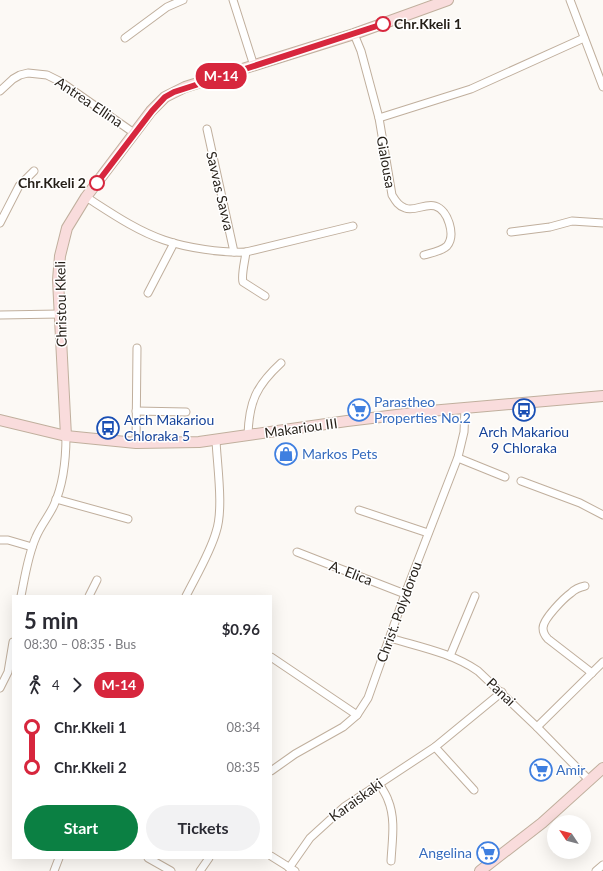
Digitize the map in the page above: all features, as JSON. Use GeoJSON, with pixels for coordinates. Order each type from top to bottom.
{"type":"FeatureCollection","features":[{"type":"Feature","properties":{"kind":"main road","name":"Christou Kkeli"},"geometry":{"type":"LineString","coordinates":[[66,436],[58,280],[63,243],[67,228],[86,197],[134,133],[158,104],[174,92],[354,34],[448,0]]}},
{"type":"Feature","properties":{"kind":"main road","name":"Makariou III"},"geometry":{"type":"LineString","coordinates":[[0,420],[66,436],[136,442],[178,442],[216,440],[347,421],[465,408],[603,396]]}},
{"type":"Feature","properties":{"kind":"main road"},"geometry":{"type":"LineString","coordinates":[[480,871],[542,823],[603,768]]}},
{"type":"Feature","properties":{"kind":"street"},"geometry":{"type":"LineString","coordinates":[[125,38],[167,7],[183,0]]}},
{"type":"Feature","properties":{"kind":"street"},"geometry":{"type":"LineString","coordinates":[[233,0],[254,66]]}},
{"type":"Feature","properties":{"kind":"street"},"geometry":{"type":"LineString","coordinates":[[570,0],[603,87]]}},
{"type":"Feature","properties":{"kind":"street","name":"Gialousa"},"geometry":{"type":"LineString","coordinates":[[354,34],[361,51],[379,118],[392,195],[403,208],[408,209],[434,205],[443,210],[452,233],[450,241],[443,249],[424,255]]}},
{"type":"Feature","properties":{"kind":"street"},"geometry":{"type":"LineString","coordinates":[[379,118],[471,89],[584,38]]}},
{"type":"Feature","properties":{"kind":"street","name":"Antrea Ellina"},"geometry":{"type":"LineString","coordinates":[[0,91],[13,79],[20,75],[28,73],[47,75],[61,82],[134,133]]}},
{"type":"Feature","properties":{"kind":"street","name":"Savvas Savva"},"geometry":{"type":"LineString","coordinates":[[206,130],[234,252]]}},
{"type":"Feature","properties":{"kind":"street"},"geometry":{"type":"LineString","coordinates":[[0,223],[19,186],[34,171]]}},
{"type":"Feature","properties":{"kind":"street"},"geometry":{"type":"LineString","coordinates":[[86,197],[125,221],[163,240],[211,250],[246,252],[352,226]]}},
{"type":"Feature","properties":{"kind":"street"},"geometry":{"type":"LineString","coordinates":[[511,232],[550,227],[572,221],[603,223]]}},
{"type":"Feature","properties":{"kind":"street"},"geometry":{"type":"LineString","coordinates":[[148,293],[174,243]]}},
{"type":"Feature","properties":{"kind":"street"},"geometry":{"type":"LineString","coordinates":[[246,252],[242,280],[246,285],[265,296]]}},
{"type":"Feature","properties":{"kind":"street"},"geometry":{"type":"LineString","coordinates":[[0,315],[60,314]]}},
{"type":"Feature","properties":{"kind":"street"},"geometry":{"type":"LineString","coordinates":[[136,442],[137,348]]}},
{"type":"Feature","properties":{"kind":"street"},"geometry":{"type":"LineString","coordinates":[[248,435],[248,418],[252,402],[258,388],[281,364]]}},
{"type":"Feature","properties":{"kind":"street","name":"Christ. Polydorou"},"geometry":{"type":"LineString","coordinates":[[272,770],[295,754],[343,727],[357,715],[368,698],[405,594],[458,458],[464,432],[465,408]]}},
{"type":"Feature","properties":{"kind":"street"},"geometry":{"type":"LineString","coordinates":[[136,411],[186,412]]}},
{"type":"Feature","properties":{"kind":"street"},"geometry":{"type":"LineString","coordinates":[[21,595],[32,547],[56,498],[66,460],[66,436]]}},
{"type":"Feature","properties":{"kind":"street"},"geometry":{"type":"LineString","coordinates":[[186,595],[213,540],[219,522],[216,440]]}},
{"type":"Feature","properties":{"kind":"street"},"geometry":{"type":"LineString","coordinates":[[458,458],[505,477]]}},
{"type":"Feature","properties":{"kind":"street"},"geometry":{"type":"LineString","coordinates":[[521,481],[580,504],[603,515]]}},
{"type":"Feature","properties":{"kind":"street"},"geometry":{"type":"LineString","coordinates":[[56,498],[128,518]]}},
{"type":"Feature","properties":{"kind":"street"},"geometry":{"type":"LineString","coordinates":[[359,510],[428,533]]}},
{"type":"Feature","properties":{"kind":"street"},"geometry":{"type":"LineString","coordinates":[[0,540],[8,540],[32,547]]}},
{"type":"Feature","properties":{"kind":"street","name":"A. Elica"},"geometry":{"type":"LineString","coordinates":[[297,552],[405,594]]}},
{"type":"Feature","properties":{"kind":"street"},"geometry":{"type":"LineString","coordinates":[[90,595],[97,580]]}},
{"type":"Feature","properties":{"kind":"street"},"geometry":{"type":"LineString","coordinates":[[585,586],[577,588],[563,600],[547,619],[542,629],[548,639],[592,673]]}},
{"type":"Feature","properties":{"kind":"street"},"geometry":{"type":"LineString","coordinates":[[450,656],[475,596]]}},
{"type":"Feature","properties":{"kind":"street","name":"Panai"},"geometry":{"type":"LineString","coordinates":[[390,638],[450,656],[478,671],[502,692],[590,781]]}},
{"type":"Feature","properties":{"kind":"street"},"geometry":{"type":"LineString","coordinates":[[0,688],[11,673],[12,658]]}},
{"type":"Feature","properties":{"kind":"street"},"geometry":{"type":"LineString","coordinates":[[272,658],[357,715]]}},
{"type":"Feature","properties":{"kind":"street"},"geometry":{"type":"LineString","coordinates":[[537,727],[603,662]]}},
{"type":"Feature","properties":{"kind":"street","name":"Karaiskaki"},"geometry":{"type":"LineString","coordinates":[[292,869],[303,847],[344,807],[435,747],[502,692]]}},
{"type":"Feature","properties":{"kind":"street"},"geometry":{"type":"LineString","coordinates":[[435,747],[474,790]]}},
{"type":"Feature","properties":{"kind":"street"},"geometry":{"type":"LineString","coordinates":[[379,783],[388,799],[392,816],[393,828],[391,861]]}},
{"type":"Feature","properties":{"kind":"street"},"geometry":{"type":"LineString","coordinates":[[272,857],[292,869]]}},
{"type":"Feature","properties":{"kind":"street"},"geometry":{"type":"LineString","coordinates":[[54,871],[59,859]]}},
{"type":"Feature","properties":{"kind":"street"},"geometry":{"type":"LineString","coordinates":[[150,859],[171,871]]}},
{"type":"Feature","properties":{"kind":"street"},"geometry":{"type":"LineString","coordinates":[[200,871],[208,859]]}},
{"type":"Feature","properties":{"kind":"street"},"geometry":{"type":"LineString","coordinates":[[596,871],[603,865]]}},
{"type":"Feature","properties":{"kind":"bus line","name":"M-14"},"geometry":{"type":"LineString","coordinates":[[97,183],[152,111],[165,97],[185,87],[383,24]]}},
{"type":"Feature","properties":{"kind":"place","name":"Chr.Kkeli 1"},"geometry":{"type":"Point","coordinates":[383,24]}},
{"type":"Feature","properties":{"kind":"place","name":"Chr.Kkeli 2"},"geometry":{"type":"Point","coordinates":[97,183]}},
{"type":"Feature","properties":{"kind":"place","name":"Parastheo Properties No.2"},"geometry":{"type":"Point","coordinates":[359,410]}},
{"type":"Feature","properties":{"kind":"place","name":"Arch Makariou 9 Chloraka"},"geometry":{"type":"Point","coordinates":[524,410]}},
{"type":"Feature","properties":{"kind":"place","name":"Arch Makariou Chloraka 5"},"geometry":{"type":"Point","coordinates":[108,428]}},
{"type":"Feature","properties":{"kind":"place","name":"Markos Pets"},"geometry":{"type":"Point","coordinates":[286,454]}},
{"type":"Feature","properties":{"kind":"place","name":"Amir"},"geometry":{"type":"Point","coordinates":[541,770]}},
{"type":"Feature","properties":{"kind":"place","name":"Angelina"},"geometry":{"type":"Point","coordinates":[488,853]}}]}
